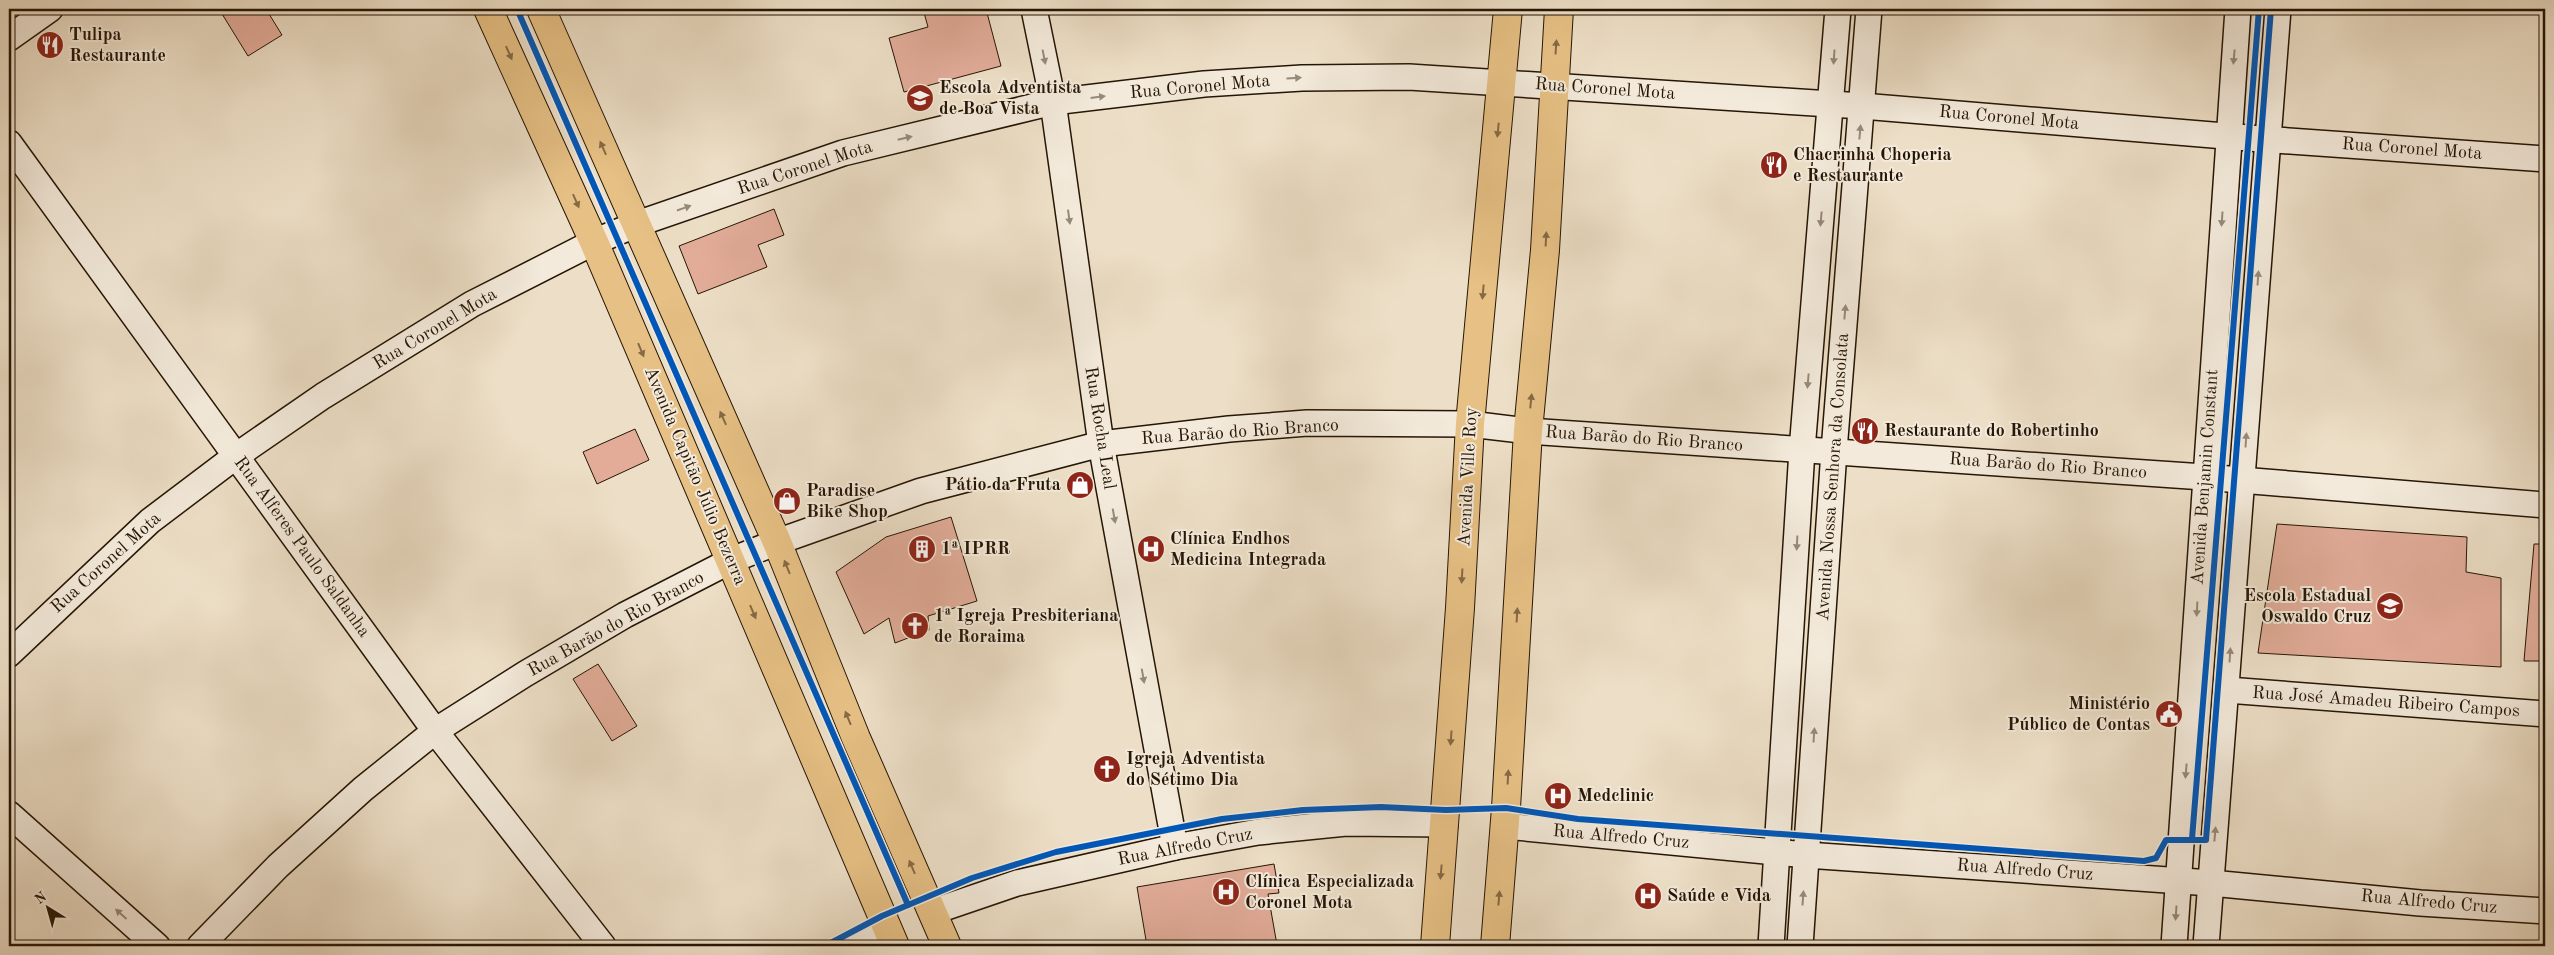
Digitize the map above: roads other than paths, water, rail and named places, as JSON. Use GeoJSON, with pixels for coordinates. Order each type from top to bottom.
{"type":"FeatureCollection","features":[{"type":"Feature","properties":{"kind":"main road","name":"Avenida Capitão Júlio Bezerra"},"geometry":{"type":"LineString","coordinates":[[488,9],[594,242],[732,560],[891,937]]}},
{"type":"Feature","properties":{"kind":"main road"},"geometry":{"type":"LineString","coordinates":[[540,9],[638,224],[777,542],[856,738],[947,946]]}},
{"type":"Feature","properties":{"kind":"main road","name":"Avenida Ville Roy"},"geometry":{"type":"LineString","coordinates":[[1435,946],[1445,824],[1470,424],[1503,81],[1508,9]]}},
{"type":"Feature","properties":{"kind":"main road"},"geometry":{"type":"LineString","coordinates":[[1495,946],[1505,826],[1528,431],[1545,250],[1553,86],[1559,9]]}},
{"type":"Feature","properties":{"kind":"street"},"geometry":{"type":"LineString","coordinates":[[9,38],[50,9]]}},
{"type":"Feature","properties":{"kind":"street","name":"Rua Rocha Leal"},"geometry":{"type":"LineString","coordinates":[[1034,9],[1053,102],[1101,444],[1175,847]]}},
{"type":"Feature","properties":{"kind":"street","name":"Avenida Nossa Senhora da Consolata"},"geometry":{"type":"LineString","coordinates":[[1770,946],[1778,851],[1802,450],[1838,9]]}},
{"type":"Feature","properties":{"kind":"street","name":"Avenida Nossa Senhora da Consolata"},"geometry":{"type":"LineString","coordinates":[[1800,946],[1834,451],[1870,9]]}},
{"type":"Feature","properties":{"kind":"street","name":"Avenida Benjamin Constant"},"geometry":{"type":"LineString","coordinates":[[2174,946],[2192,701],[2204,477],[2238,9]]}},
{"type":"Feature","properties":{"kind":"street"},"geometry":{"type":"LineString","coordinates":[[2206,946],[2278,9]]}},
{"type":"Feature","properties":{"kind":"street","name":"Rua Coronel Mota"},"geometry":{"type":"LineString","coordinates":[[9,654],[150,521],[236,456],[323,396],[472,304],[594,242],[638,224],[843,152],[1053,102],[1204,84],[1302,78],[1409,77],[1503,81],[1553,86],[1862,106],[2545,159]]}},
{"type":"Feature","properties":{"kind":"street","name":"Rua Alferes Paulo Saldanha"},"geometry":{"type":"LineString","coordinates":[[9,142],[435,731],[603,946]]}},
{"type":"Feature","properties":{"kind":"street","name":"Rua Barão do Rio Branco"},"geometry":{"type":"LineString","coordinates":[[200,946],[278,866],[363,789],[435,731],[525,674],[625,615],[732,560],[777,542],[921,491],[1101,444],[1229,429],[1307,423],[1470,424],[1528,431],[2204,477],[2243,482],[2545,505]]}},
{"type":"Feature","properties":{"kind":"street","name":"Rua José Amadeu Ribeiro Campos"},"geometry":{"type":"LineString","coordinates":[[2227,690],[2545,714]]}},
{"type":"Feature","properties":{"kind":"street"},"geometry":{"type":"LineString","coordinates":[[9,814],[157,946]]}},
{"type":"Feature","properties":{"kind":"street","name":"Rua Alfredo Cruz"},"geometry":{"type":"LineString","coordinates":[[932,912],[1017,883],[1175,847],[1258,832],[1346,823],[1445,824]]}},
{"type":"Feature","properties":{"kind":"street","name":"Rua Alfredo Cruz"},"geometry":{"type":"LineString","coordinates":[[1505,826],[1806,855],[2178,880],[2420,903],[2545,911]]}},
{"type":"Feature","properties":{"kind":"street"},"geometry":{"type":"LineString","coordinates":[[856,946],[891,937]]}},
{"type":"Feature","properties":{"kind":"place","name":"Tulipa Restaurante"},"geometry":{"type":"Point","coordinates":[50,45]}},
{"type":"Feature","properties":{"kind":"place","name":"Escola Adventista de Boa Vista"},"geometry":{"type":"Point","coordinates":[920,98]}},
{"type":"Feature","properties":{"kind":"place","name":"Chacrinha Choperia e Restaurante"},"geometry":{"type":"Point","coordinates":[1774,165]}},
{"type":"Feature","properties":{"kind":"place","name":"Restaurante do Robertinho"},"geometry":{"type":"Point","coordinates":[1865,431]}},
{"type":"Feature","properties":{"kind":"place","name":"Pátio da Fruta"},"geometry":{"type":"Point","coordinates":[1080,485]}},
{"type":"Feature","properties":{"kind":"place","name":"Paradise Bike Shop"},"geometry":{"type":"Point","coordinates":[787,501]}},
{"type":"Feature","properties":{"kind":"place","name":"1ª IPRR"},"geometry":{"type":"Point","coordinates":[922,549]}},
{"type":"Feature","properties":{"kind":"place","name":"Clínica Endhos Medicina Integrada"},"geometry":{"type":"Point","coordinates":[1151,549]}},
{"type":"Feature","properties":{"kind":"place","name":"Escola Estadual Oswaldo Cruz"},"geometry":{"type":"Point","coordinates":[2390,606]}},
{"type":"Feature","properties":{"kind":"place","name":"1ª Igreja Presbiteriana de Roraima"},"geometry":{"type":"Point","coordinates":[915,626]}},
{"type":"Feature","properties":{"kind":"place","name":"Ministério Público de Contas"},"geometry":{"type":"Point","coordinates":[2169,714]}},
{"type":"Feature","properties":{"kind":"place","name":"Igreja Adventista do Sétimo Dia"},"geometry":{"type":"Point","coordinates":[1107,769]}},
{"type":"Feature","properties":{"kind":"place","name":"Medclinic"},"geometry":{"type":"Point","coordinates":[1558,796]}},
{"type":"Feature","properties":{"kind":"place","name":"Clínica Especializada Coronel Mota"},"geometry":{"type":"Point","coordinates":[1226,892]}},
{"type":"Feature","properties":{"kind":"place","name":"Saúde e Vida"},"geometry":{"type":"Point","coordinates":[1648,896]}}]}
